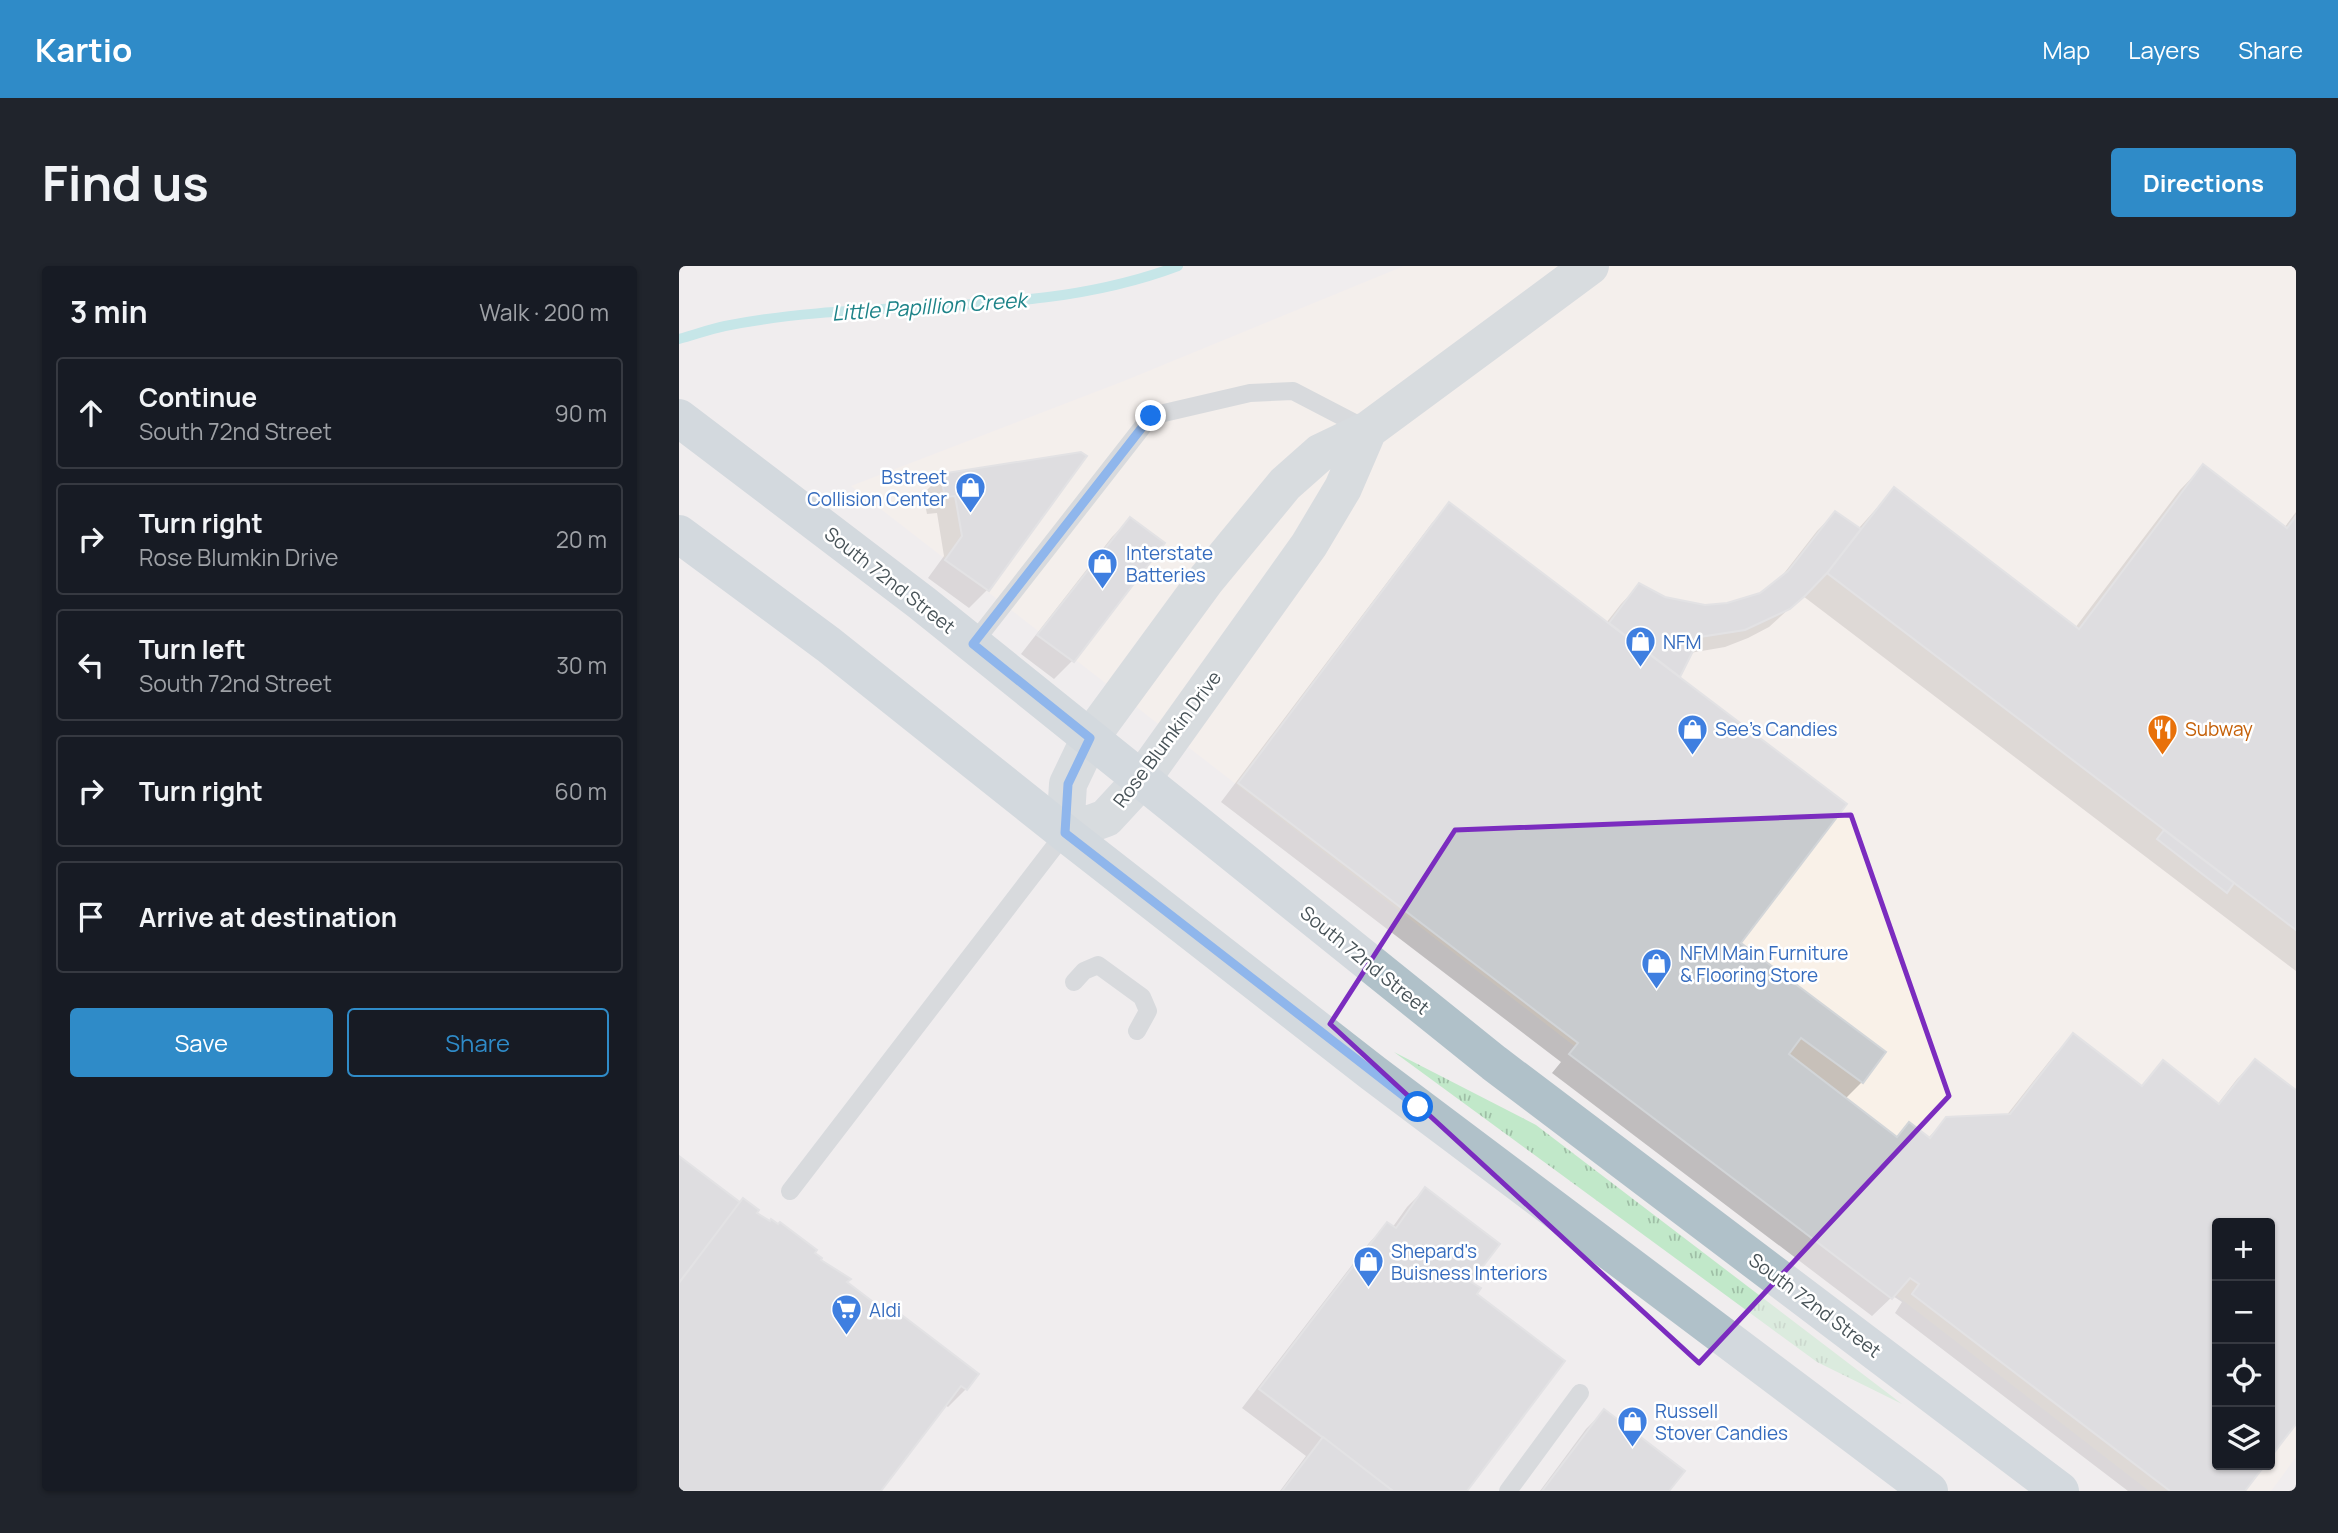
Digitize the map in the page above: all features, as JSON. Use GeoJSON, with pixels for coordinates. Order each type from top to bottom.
{"type":"FeatureCollection","features":[{"type":"Feature","properties":{"kind":"main road"},"geometry":{"type":"LineString","coordinates":[[1065,833],[1068,784],[1090,738],[1205,581],[1285,484],[1320,453],[1368,430],[1590,266]]}},
{"type":"Feature","properties":{"kind":"main road","name":"South 72nd Street"},"geometry":{"type":"LineString","coordinates":[[679,418],[973,644],[1494,1063],[2060,1491]]}},
{"type":"Feature","properties":{"kind":"main road","name":"Rose Blumkin Drive"},"geometry":{"type":"LineString","coordinates":[[1065,833],[1106,818],[1142,779],[1309,545],[1343,488],[1368,430]]}},
{"type":"Feature","properties":{"kind":"main road"},"geometry":{"type":"LineString","coordinates":[[679,534],[840,654],[1373,1073],[1929,1491]]}},
{"type":"Feature","properties":{"kind":"lane"},"geometry":{"type":"LineString","coordinates":[[973,644],[1151,416],[1250,393],[1293,391],[1368,430]]}},
{"type":"Feature","properties":{"kind":"lane"},"geometry":{"type":"LineString","coordinates":[[790,1191],[1065,833]]}},
{"type":"Feature","properties":{"kind":"lane"},"geometry":{"type":"LineString","coordinates":[[1074,982],[1084,971],[1098,965],[1142,997],[1148,1011],[1137,1031]]}},
{"type":"Feature","properties":{"kind":"lane"},"geometry":{"type":"LineString","coordinates":[[1508,1491],[1580,1393]]}},
{"type":"Feature","properties":{"kind":"highlighted area"},"geometry":{"type":"Polygon","coordinates":[[[1851,815],[1949,1096],[1699,1363],[1330,1024],[1455,830],[1851,815]]]}},
{"type":"Feature","properties":{"kind":"shaded area"},"geometry":{"type":"Polygon","coordinates":[[[1404,266],[2296,266],[2296,1457],[2271,1491],[2149,1491],[851,486],[1124,381],[1404,266]]]}},
{"type":"Feature","properties":{"kind":"green space"},"geometry":{"type":"Polygon","coordinates":[[[1394,1052],[1536,1125],[1902,1404],[1817,1362],[1394,1052]]]}},
{"type":"Feature","properties":{"kind":"building"},"geometry":{"type":"Polygon","coordinates":[[[1081,452],[1087,456],[989,591],[945,560],[962,536],[955,496],[945,497],[940,474],[1081,452]]]}},
{"type":"Feature","properties":{"kind":"building"},"geometry":{"type":"Polygon","coordinates":[[[2203,464],[2287,528],[2296,516],[2296,930],[1827,573],[1894,487],[2079,629],[2203,464]]]}},
{"type":"Feature","properties":{"kind":"building","name":"NFM Main Furniture & Flooring Store"},"geometry":{"type":"Polygon","coordinates":[[[1449,502],[1847,804],[1741,943],[1886,1052],[1863,1083],[1801,1038],[1789,1054],[1897,1137],[1909,1122],[1930,1138],[1946,1117],[2010,1114],[2073,1033],[2142,1086],[2163,1060],[2219,1104],[2255,1059],[2296,1090],[2296,1424],[2275,1451],[2275,1218],[2212,1218],[2212,1470],[2261,1470],[2245,1491],[2170,1491],[1912,1294],[1919,1284],[1910,1278],[1892,1299],[1569,1054],[1578,1043],[1238,783],[1449,502]]]}},
{"type":"Feature","properties":{"kind":"building"},"geometry":{"type":"Polygon","coordinates":[[[1835,511],[1861,529],[1827,573],[1790,609],[1745,630],[1700,637],[1680,677],[1609,623],[1639,583],[1665,597],[1705,605],[1727,603],[1760,593],[1788,571],[1835,511]]]}},
{"type":"Feature","properties":{"kind":"building"},"geometry":{"type":"Polygon","coordinates":[[[1130,517],[1165,543],[1074,662],[1037,635],[1130,517]]]}},
{"type":"Feature","properties":{"kind":"building"},"geometry":{"type":"Polygon","coordinates":[[[2164,830],[2234,883],[2227,893],[2157,839],[2164,830]]]}},
{"type":"Feature","properties":{"kind":"building"},"geometry":{"type":"Polygon","coordinates":[[[679,1156],[741,1203],[679,1283],[679,1156]]]}},
{"type":"Feature","properties":{"kind":"building"},"geometry":{"type":"Polygon","coordinates":[[[1425,1187],[1500,1244],[1471,1282],[1481,1288],[1477,1294],[1565,1361],[1467,1491],[1393,1491],[1259,1389],[1387,1222],[1396,1228],[1425,1187]]]}},
{"type":"Feature","properties":{"kind":"building"},"geometry":{"type":"Polygon","coordinates":[[[743,1198],[759,1210],[757,1213],[770,1221],[771,1219],[778,1224],[780,1222],[817,1250],[815,1253],[821,1260],[851,1279],[847,1282],[889,1314],[894,1309],[979,1374],[967,1390],[961,1386],[881,1491],[679,1491],[679,1283],[743,1198]]]}},
{"type":"Feature","properties":{"kind":"building"},"geometry":{"type":"Polygon","coordinates":[[[1604,1409],[1685,1471],[1669,1491],[1542,1491],[1604,1409]]]}},
{"type":"Feature","properties":{"kind":"building"},"geometry":{"type":"Polygon","coordinates":[[[1323,1437],[1393,1491],[1282,1491],[1323,1437]]]}},
{"type":"Feature","properties":{"kind":"waterway","name":"Little Papillion Creek"},"geometry":{"type":"LineString","coordinates":[[679,339],[725,326],[781,317],[1010,301],[1067,294],[1123,283],[1178,266]]}},
{"type":"Feature","properties":{"kind":"place","name":"Bstreet Collision Center"},"geometry":{"type":"Point","coordinates":[970,515]}},
{"type":"Feature","properties":{"kind":"place","name":"Interstate Batteries"},"geometry":{"type":"Point","coordinates":[1103,591]}},
{"type":"Feature","properties":{"kind":"place","name":"NFM"},"geometry":{"type":"Point","coordinates":[1640,669]}},
{"type":"Feature","properties":{"kind":"place","name":"See's Candies"},"geometry":{"type":"Point","coordinates":[1692,756]}},
{"type":"Feature","properties":{"kind":"place","name":"Subway"},"geometry":{"type":"Point","coordinates":[2162,756]}},
{"type":"Feature","properties":{"kind":"place","name":"NFM Main Furniture & Flooring Store"},"geometry":{"type":"Point","coordinates":[1657,991]}},
{"type":"Feature","properties":{"kind":"place","name":"Shepard's Buisness Interiors"},"geometry":{"type":"Point","coordinates":[1368,1289]}},
{"type":"Feature","properties":{"kind":"place","name":"Aldi"},"geometry":{"type":"Point","coordinates":[846,1337]}},
{"type":"Feature","properties":{"kind":"place","name":"Russell Stover Candies"},"geometry":{"type":"Point","coordinates":[1632,1449]}},
{"type":"Feature","properties":{"kind":"route"},"geometry":{"type":"LineString","coordinates":[[1151,416],[973,644],[1090,738],[1068,784],[1065,833],[1418,1107]]}}]}
